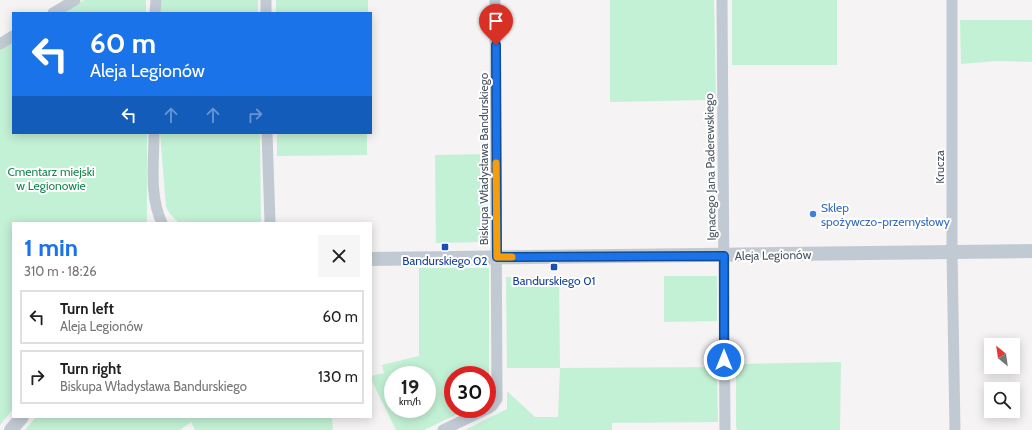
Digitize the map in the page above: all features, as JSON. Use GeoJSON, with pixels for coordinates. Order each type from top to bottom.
{"type":"FeatureCollection","features":[{"type":"Feature","properties":{"kind":"street"},"geometry":{"type":"LineString","coordinates":[[55,12],[75,0]]}},
{"type":"Feature","properties":{"kind":"street"},"geometry":{"type":"LineString","coordinates":[[155,12],[156,0]]}},
{"type":"Feature","properties":{"kind":"street"},"geometry":{"type":"LineString","coordinates":[[266,0],[266,12]]}},
{"type":"Feature","properties":{"kind":"street","name":"Biskupa Władysława Bandurskiego"},"geometry":{"type":"LineString","coordinates":[[443,430],[489,408],[496,399],[497,257],[495,0]]}},
{"type":"Feature","properties":{"kind":"street","name":"Ignacego Jana Paderewskiego"},"geometry":{"type":"LineString","coordinates":[[722,0],[725,430]]}},
{"type":"Feature","properties":{"kind":"street","name":"Krucza"},"geometry":{"type":"LineString","coordinates":[[952,0],[952,252],[955,430]]}},
{"type":"Feature","properties":{"kind":"street"},"geometry":{"type":"LineString","coordinates":[[0,44],[12,37]]}},
{"type":"Feature","properties":{"kind":"street"},"geometry":{"type":"LineString","coordinates":[[154,134],[154,196],[157,211],[162,222]]}},
{"type":"Feature","properties":{"kind":"street"},"geometry":{"type":"LineString","coordinates":[[268,134],[270,222]]}},
{"type":"Feature","properties":{"kind":"street","name":"Aleja Legionów"},"geometry":{"type":"LineString","coordinates":[[372,259],[724,256],[1032,251]]}},
{"type":"Feature","properties":{"kind":"street"},"geometry":{"type":"LineString","coordinates":[[11,430],[21,418]]}},
{"type":"Feature","properties":{"kind":"green space"},"geometry":{"type":"Polygon","coordinates":[[[84,0],[146,0],[146,12],[64,12],[84,0]]]}},
{"type":"Feature","properties":{"kind":"green space"},"geometry":{"type":"Polygon","coordinates":[[[160,0],[258,0],[258,12],[159,12],[160,0]]]}},
{"type":"Feature","properties":{"kind":"green space"},"geometry":{"type":"Polygon","coordinates":[[[276,0],[368,0],[368,12],[276,12],[276,0]]]}},
{"type":"Feature","properties":{"kind":"green space"},"geometry":{"type":"Polygon","coordinates":[[[610,0],[714,0],[716,98],[708,100],[610,102],[610,0]]]}},
{"type":"Feature","properties":{"kind":"green space"},"geometry":{"type":"Polygon","coordinates":[[[732,0],[837,0],[837,65],[732,65],[732,0]]]}},
{"type":"Feature","properties":{"kind":"green space"},"geometry":{"type":"Polygon","coordinates":[[[960,20],[1032,20],[1032,62],[996,61],[961,64],[960,20]]]}},
{"type":"Feature","properties":{"kind":"green space","name":"Cmentarz miejski w Legionowie"},"geometry":{"type":"Polygon","coordinates":[[[12,43],[12,134],[147,134],[147,222],[12,222],[12,410],[0,425],[0,49],[12,43]]]}},
{"type":"Feature","properties":{"kind":"green space"},"geometry":{"type":"Polygon","coordinates":[[[160,134],[260,134],[261,222],[178,222],[170,214],[166,207],[160,134]]]}},
{"type":"Feature","properties":{"kind":"green space"},"geometry":{"type":"Polygon","coordinates":[[[277,134],[367,134],[367,155],[277,156],[277,134]]]}},
{"type":"Feature","properties":{"kind":"green space"},"geometry":{"type":"Polygon","coordinates":[[[487,154],[487,242],[436,243],[435,155],[487,154]]]}},
{"type":"Feature","properties":{"kind":"green space"},"geometry":{"type":"Polygon","coordinates":[[[419,268],[489,268],[489,366],[444,366],[444,418],[449,418],[424,430],[396,430],[390,418],[436,418],[436,366],[384,366],[384,373],[382,365],[419,356],[419,268]]]}},
{"type":"Feature","properties":{"kind":"green space"},"geometry":{"type":"Polygon","coordinates":[[[664,276],[717,276],[717,321],[664,322],[664,276]]]}},
{"type":"Feature","properties":{"kind":"green space"},"geometry":{"type":"Polygon","coordinates":[[[506,277],[559,277],[560,368],[507,368],[506,277]]]}},
{"type":"Feature","properties":{"kind":"green space"},"geometry":{"type":"Polygon","coordinates":[[[841,362],[840,430],[737,430],[736,364],[841,362]]]}},
{"type":"Feature","properties":{"kind":"green space"},"geometry":{"type":"Polygon","coordinates":[[[717,367],[718,422],[612,423],[612,430],[465,430],[489,418],[496,418],[496,414],[507,409],[507,391],[535,417],[558,417],[560,368],[717,367]]]}},
{"type":"Feature","properties":{"kind":"green space"},"geometry":{"type":"Polygon","coordinates":[[[384,373],[384,406],[372,381],[372,376],[384,373]]]}},
{"type":"Feature","properties":{"kind":"green space"},"geometry":{"type":"Polygon","coordinates":[[[35,418],[332,418],[333,430],[195,430],[191,422],[180,430],[25,430],[35,418]]]}},
{"type":"Feature","properties":{"kind":"slow traffic"},"geometry":{"type":"LineString","coordinates":[[496,163],[497,257],[512,257]]}},
{"type":"Feature","properties":{"kind":"place","name":"Sklep spożywczo-przemysłowy"},"geometry":{"type":"Point","coordinates":[813,214]}},
{"type":"Feature","properties":{"kind":"place","name":"Bandurskiego 02"},"geometry":{"type":"Point","coordinates":[445,247]}},
{"type":"Feature","properties":{"kind":"place","name":"Bandurskiego 01"},"geometry":{"type":"Point","coordinates":[554,267]}},
{"type":"Feature","properties":{"kind":"route"},"geometry":{"type":"LineString","coordinates":[[496,45],[497,257],[724,256],[724,360]]}}]}
